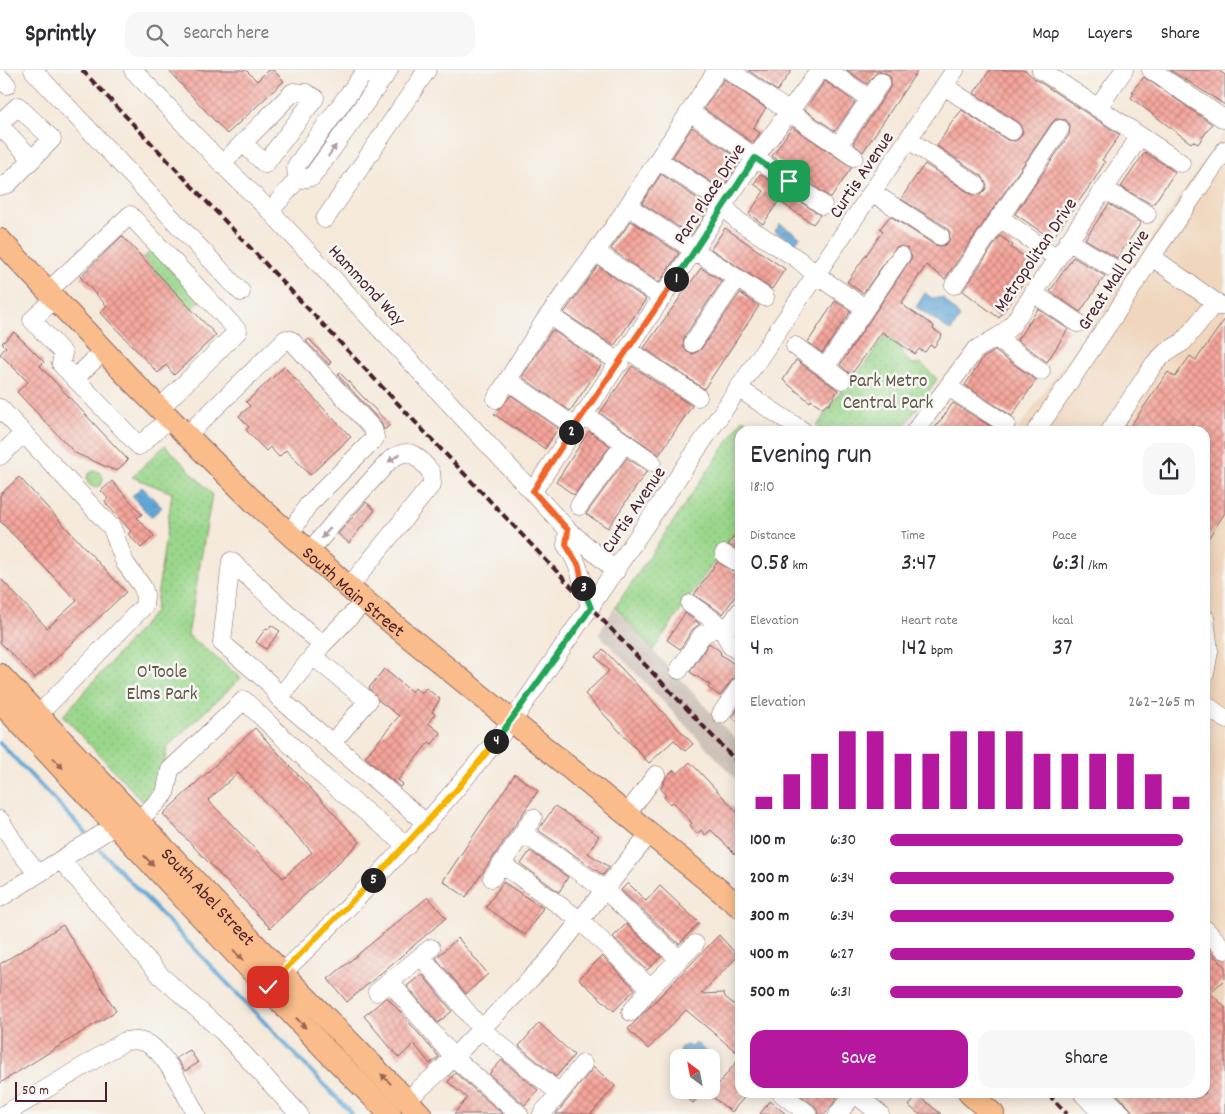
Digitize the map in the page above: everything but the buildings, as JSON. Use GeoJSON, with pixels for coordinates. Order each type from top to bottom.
{"type":"FeatureCollection","features":[{"type":"Feature","properties":{"kind":"main road","name":"South Main Street"},"geometry":{"type":"LineString","coordinates":[[2,247],[187,435],[290,534],[357,594],[735,902]]}},
{"type":"Feature","properties":{"kind":"main road","name":"South Abel Street"},"geometry":{"type":"LineString","coordinates":[[0,675],[31,721],[116,825],[406,1109]]}},
{"type":"Feature","properties":{"kind":"main road","name":"South Abel Street"},"geometry":{"type":"LineString","coordinates":[[0,702],[31,721],[112,792],[275,980]]}},
{"type":"Feature","properties":{"kind":"main road"},"geometry":{"type":"LineString","coordinates":[[112,792],[116,825],[126,823],[142,825]]}},
{"type":"Feature","properties":{"kind":"main road"},"geometry":{"type":"LineString","coordinates":[[975,1098],[993,1114]]}},
{"type":"Feature","properties":{"kind":"street"},"geometry":{"type":"LineString","coordinates":[[33,70],[241,292]]}},
{"type":"Feature","properties":{"kind":"street","name":"Hammond Way"},"geometry":{"type":"LineString","coordinates":[[133,70],[222,164],[270,211],[568,530],[616,571]]}},
{"type":"Feature","properties":{"kind":"street"},"geometry":{"type":"LineString","coordinates":[[297,180],[296,166],[361,77],[372,70]]}},
{"type":"Feature","properties":{"kind":"street"},"geometry":{"type":"LineString","coordinates":[[270,211],[297,180],[312,177],[318,171],[389,70]]}},
{"type":"Feature","properties":{"kind":"street"},"geometry":{"type":"LineString","coordinates":[[324,218],[427,70]]}},
{"type":"Feature","properties":{"kind":"street"},"geometry":{"type":"LineString","coordinates":[[496,399],[545,320],[616,224],[717,70]]}},
{"type":"Feature","properties":{"kind":"street"},"geometry":{"type":"LineString","coordinates":[[729,70],[854,156]]}},
{"type":"Feature","properties":{"kind":"street","name":"Parc Place Drive"},"geometry":{"type":"LineString","coordinates":[[533,491],[696,251],[755,158],[820,70]]}},
{"type":"Feature","properties":{"kind":"street"},"geometry":{"type":"LineString","coordinates":[[827,70],[870,99]]}},
{"type":"Feature","properties":{"kind":"street","name":"Curtis Avenue"},"geometry":{"type":"LineString","coordinates":[[275,980],[407,846],[513,720],[591,608],[738,388],[873,193],[955,70]]}},
{"type":"Feature","properties":{"kind":"street"},"geometry":{"type":"LineString","coordinates":[[1042,70],[1181,163]]}},
{"type":"Feature","properties":{"kind":"street"},"geometry":{"type":"LineString","coordinates":[[1098,108],[1124,70]]}},
{"type":"Feature","properties":{"kind":"street"},"geometry":{"type":"LineString","coordinates":[[1151,70],[1224,119]]}},
{"type":"Feature","properties":{"kind":"street"},"geometry":{"type":"LineString","coordinates":[[838,146],[882,82]]}},
{"type":"Feature","properties":{"kind":"street"},"geometry":{"type":"LineString","coordinates":[[944,86],[1012,131]]}},
{"type":"Feature","properties":{"kind":"street"},"geometry":{"type":"LineString","coordinates":[[0,186],[8,184],[52,139],[18,106],[0,124],[32,159]]}},
{"type":"Feature","properties":{"kind":"street"},"geometry":{"type":"LineString","coordinates":[[697,116],[823,204]]}},
{"type":"Feature","properties":{"kind":"street"},"geometry":{"type":"LineString","coordinates":[[954,285],[1060,129]]}},
{"type":"Feature","properties":{"kind":"street","name":"Metropolitan Drive"},"geometry":{"type":"LineString","coordinates":[[919,426],[975,350],[996,338],[1012,325],[1140,136]]}},
{"type":"Feature","properties":{"kind":"street"},"geometry":{"type":"LineString","coordinates":[[909,140],[976,184]]}},
{"type":"Feature","properties":{"kind":"street"},"geometry":{"type":"LineString","coordinates":[[222,164],[243,143]]}},
{"type":"Feature","properties":{"kind":"street","name":"Great Mall Drive"},"geometry":{"type":"LineString","coordinates":[[1039,426],[1225,150]]}},
{"type":"Feature","properties":{"kind":"street"},"geometry":{"type":"LineString","coordinates":[[665,164],[715,198],[738,221],[799,260],[816,275],[866,308]]}},
{"type":"Feature","properties":{"kind":"street"},"geometry":{"type":"LineString","coordinates":[[1104,189],[1147,214]]}},
{"type":"Feature","properties":{"kind":"street"},"geometry":{"type":"LineString","coordinates":[[873,193],[940,236]]}},
{"type":"Feature","properties":{"kind":"street"},"geometry":{"type":"LineString","coordinates":[[635,211],[765,297]]}},
{"type":"Feature","properties":{"kind":"street"},"geometry":{"type":"LineString","coordinates":[[130,215],[238,331],[165,413],[139,446],[75,378],[61,364],[64,353],[32,320],[51,295],[130,215]]}},
{"type":"Feature","properties":{"kind":"street"},"geometry":{"type":"LineString","coordinates":[[1000,217],[1057,258]]}},
{"type":"Feature","properties":{"kind":"street"},"geometry":{"type":"LineString","coordinates":[[1068,241],[1111,267]]}},
{"type":"Feature","properties":{"kind":"street"},"geometry":{"type":"LineString","coordinates":[[825,368],[901,256]]}},
{"type":"Feature","properties":{"kind":"street"},"geometry":{"type":"LineString","coordinates":[[603,257],[663,298]]}},
{"type":"Feature","properties":{"kind":"street"},"geometry":{"type":"LineString","coordinates":[[1152,257],[1222,305]]}},
{"type":"Feature","properties":{"kind":"street"},"geometry":{"type":"LineString","coordinates":[[693,343],[737,278]]}},
{"type":"Feature","properties":{"kind":"street"},"geometry":{"type":"LineString","coordinates":[[1033,293],[1078,323]]}},
{"type":"Feature","properties":{"kind":"street"},"geometry":{"type":"LineString","coordinates":[[1113,426],[1154,364],[1166,352],[1183,342],[1206,311],[1222,305]]}},
{"type":"Feature","properties":{"kind":"street"},"geometry":{"type":"LineString","coordinates":[[559,322],[698,397]]}},
{"type":"Feature","properties":{"kind":"street"},"geometry":{"type":"LineString","coordinates":[[996,338],[1041,371]]}},
{"type":"Feature","properties":{"kind":"street"},"geometry":{"type":"LineString","coordinates":[[187,435],[286,339],[291,340],[373,428],[375,438],[308,505],[290,534]]}},
{"type":"Feature","properties":{"kind":"street"},"geometry":{"type":"LineString","coordinates":[[795,346],[842,380]]}},
{"type":"Feature","properties":{"kind":"street"},"geometry":{"type":"LineString","coordinates":[[75,378],[104,351]]}},
{"type":"Feature","properties":{"kind":"street"},"geometry":{"type":"LineString","coordinates":[[516,386],[624,444],[652,462]]}},
{"type":"Feature","properties":{"kind":"street"},"geometry":{"type":"LineString","coordinates":[[948,387],[1006,424]]}},
{"type":"Feature","properties":{"kind":"street"},"geometry":{"type":"LineString","coordinates":[[738,388],[795,426]]}},
{"type":"Feature","properties":{"kind":"street"},"geometry":{"type":"LineString","coordinates":[[0,408],[112,528],[125,564],[142,586],[145,594],[144,606],[31,721]]}},
{"type":"Feature","properties":{"kind":"street"},"geometry":{"type":"LineString","coordinates":[[0,456],[24,433]]}},
{"type":"Feature","properties":{"kind":"street"},"geometry":{"type":"LineString","coordinates":[[579,506],[624,444]]}},
{"type":"Feature","properties":{"kind":"street"},"geometry":{"type":"LineString","coordinates":[[279,698],[318,651],[427,490],[433,479],[431,472],[414,455],[405,452],[390,460],[310,552]]}},
{"type":"Feature","properties":{"kind":"street"},"geometry":{"type":"LineString","coordinates":[[568,530],[566,545],[579,566],[582,585],[591,608]]}},
{"type":"Feature","properties":{"kind":"street"},"geometry":{"type":"LineString","coordinates":[[724,554],[735,561]]}},
{"type":"Feature","properties":{"kind":"street"},"geometry":{"type":"LineString","coordinates":[[332,743],[368,700],[231,561],[222,644],[268,683],[279,698],[427,824]]}},
{"type":"Feature","properties":{"kind":"street"},"geometry":{"type":"LineString","coordinates":[[690,604],[720,625],[731,646],[735,649]]}},
{"type":"Feature","properties":{"kind":"street"},"geometry":{"type":"LineString","coordinates":[[679,670],[702,635],[713,629],[729,627],[735,618]]}},
{"type":"Feature","properties":{"kind":"street"},"geometry":{"type":"LineString","coordinates":[[721,714],[735,693]]}},
{"type":"Feature","properties":{"kind":"street"},"geometry":{"type":"LineString","coordinates":[[142,825],[165,794],[170,770],[244,700],[325,778],[407,846]]}},
{"type":"Feature","properties":{"kind":"street"},"geometry":{"type":"LineString","coordinates":[[1210,708],[1225,719]]}},
{"type":"Feature","properties":{"kind":"street"},"geometry":{"type":"LineString","coordinates":[[628,814],[656,775]]}},
{"type":"Feature","properties":{"kind":"street"},"geometry":{"type":"LineString","coordinates":[[533,818],[497,871],[580,920],[650,988]]}},
{"type":"Feature","properties":{"kind":"street"},"geometry":{"type":"LineString","coordinates":[[0,820],[20,852],[38,874]]}},
{"type":"Feature","properties":{"kind":"street"},"geometry":{"type":"LineString","coordinates":[[0,898],[116,825]]}},
{"type":"Feature","properties":{"kind":"street"},"geometry":{"type":"LineString","coordinates":[[406,1109],[547,962],[650,833]]}},
{"type":"Feature","properties":{"kind":"street"},"geometry":{"type":"LineString","coordinates":[[523,834],[605,890],[679,959]]}},
{"type":"Feature","properties":{"kind":"street"},"geometry":{"type":"LineString","coordinates":[[61,860],[161,976],[223,1032],[299,1114]]}},
{"type":"Feature","properties":{"kind":"street"},"geometry":{"type":"LineString","coordinates":[[1210,934],[1225,950]]}},
{"type":"Feature","properties":{"kind":"street"},"geometry":{"type":"LineString","coordinates":[[630,1012],[650,988],[695,944]]}},
{"type":"Feature","properties":{"kind":"street"},"geometry":{"type":"LineString","coordinates":[[519,1114],[453,1058],[383,987],[426,952],[481,1029],[559,1093]]}},
{"type":"Feature","properties":{"kind":"street"},"geometry":{"type":"LineString","coordinates":[[5,1114],[126,1041],[137,1040],[150,1044],[162,1058],[196,1114]]}},
{"type":"Feature","properties":{"kind":"street"},"geometry":{"type":"LineString","coordinates":[[542,1114],[583,1064]]}},
{"type":"Feature","properties":{"kind":"street"},"geometry":{"type":"LineString","coordinates":[[787,1098],[808,1114]]}},
{"type":"Feature","properties":{"kind":"street"},"geometry":{"type":"LineString","coordinates":[[838,1114],[849,1098]]}},
{"type":"Feature","properties":{"kind":"street"},"geometry":{"type":"LineString","coordinates":[[859,1098],[878,1105]]}},
{"type":"Feature","properties":{"kind":"street"},"geometry":{"type":"LineString","coordinates":[[1087,1098],[1102,1114]]}},
{"type":"Feature","properties":{"kind":"street"},"geometry":{"type":"LineString","coordinates":[[1106,1098],[1122,1114]]}},
{"type":"Feature","properties":{"kind":"shaded area"},"geometry":{"type":"Polygon","coordinates":[[[1225,131],[1225,1114],[1093,1114],[1078,1098],[1210,1098],[1210,426],[1020,426],[1225,131]]]}},
{"type":"Feature","properties":{"kind":"shaded area"},"geometry":{"type":"Polygon","coordinates":[[[614,608],[735,739],[735,778],[599,634],[614,608]]]}},
{"type":"Feature","properties":{"kind":"green space"},"geometry":{"type":"Polygon","coordinates":[[[152,250],[200,301],[192,309],[143,258],[152,250]]]}},
{"type":"Feature","properties":{"kind":"green space","name":"Park Metro Central Park"},"geometry":{"type":"Polygon","coordinates":[[[885,335],[900,345],[905,358],[913,364],[921,363],[937,379],[904,426],[817,426],[852,375],[856,377],[885,335]]]}},
{"type":"Feature","properties":{"kind":"green space"},"geometry":{"type":"Polygon","coordinates":[[[743,419],[754,426],[738,426],[743,419]]]}},
{"type":"Feature","properties":{"kind":"green space"},"geometry":{"type":"Polygon","coordinates":[[[735,431],[735,532],[653,650],[615,607],[735,431]]]}},
{"type":"Feature","properties":{"kind":"green space","name":"O'Toole Elms Park"},"geometry":{"type":"Polygon","coordinates":[[[165,445],[212,494],[188,635],[241,678],[167,747],[160,791],[145,804],[63,716],[155,612],[172,493],[132,477],[165,445]]]}},
{"type":"Feature","properties":{"kind":"green space"},"geometry":{"type":"Polygon","coordinates":[[[92,471],[98,471],[103,476],[101,485],[92,487],[87,482],[87,476],[92,471]]]}},
{"type":"Feature","properties":{"kind":"water"},"geometry":{"type":"Polygon","coordinates":[[[780,224],[800,237],[795,244],[775,231],[780,224]]]}},
{"type":"Feature","properties":{"kind":"water"},"geometry":{"type":"Polygon","coordinates":[[[925,293],[932,298],[943,298],[960,317],[951,331],[916,307],[925,293]]]}},
{"type":"Feature","properties":{"kind":"water"},"geometry":{"type":"Polygon","coordinates":[[[142,487],[162,507],[151,517],[132,496],[142,487]]]}},
{"type":"Feature","properties":{"kind":"water"},"geometry":{"type":"Polygon","coordinates":[[[696,1043],[703,1049],[680,1049],[686,1045],[692,1047],[696,1043]]]}},
{"type":"Feature","properties":{"kind":"waterway"},"geometry":{"type":"LineString","coordinates":[[0,743],[86,833]]}},
{"type":"Feature","properties":{"kind":"waterway"},"geometry":{"type":"LineString","coordinates":[[101,851],[352,1114]]}},
{"type":"Feature","properties":{"kind":"railway"},"geometry":{"type":"LineString","coordinates":[[82,70],[735,760]]}},
{"type":"Feature","properties":{"kind":"railway"},"geometry":{"type":"LineString","coordinates":[[1052,1098],[1067,1114]]}},
{"type":"Feature","properties":{"kind":"route"},"geometry":{"type":"LineString","coordinates":[[268,987],[403,851],[458,788],[513,720],[591,608],[582,585],[579,566],[574,555],[566,545],[568,530],[533,491],[544,477],[547,469],[578,421],[696,251],[755,158],[789,181]]}}]}
